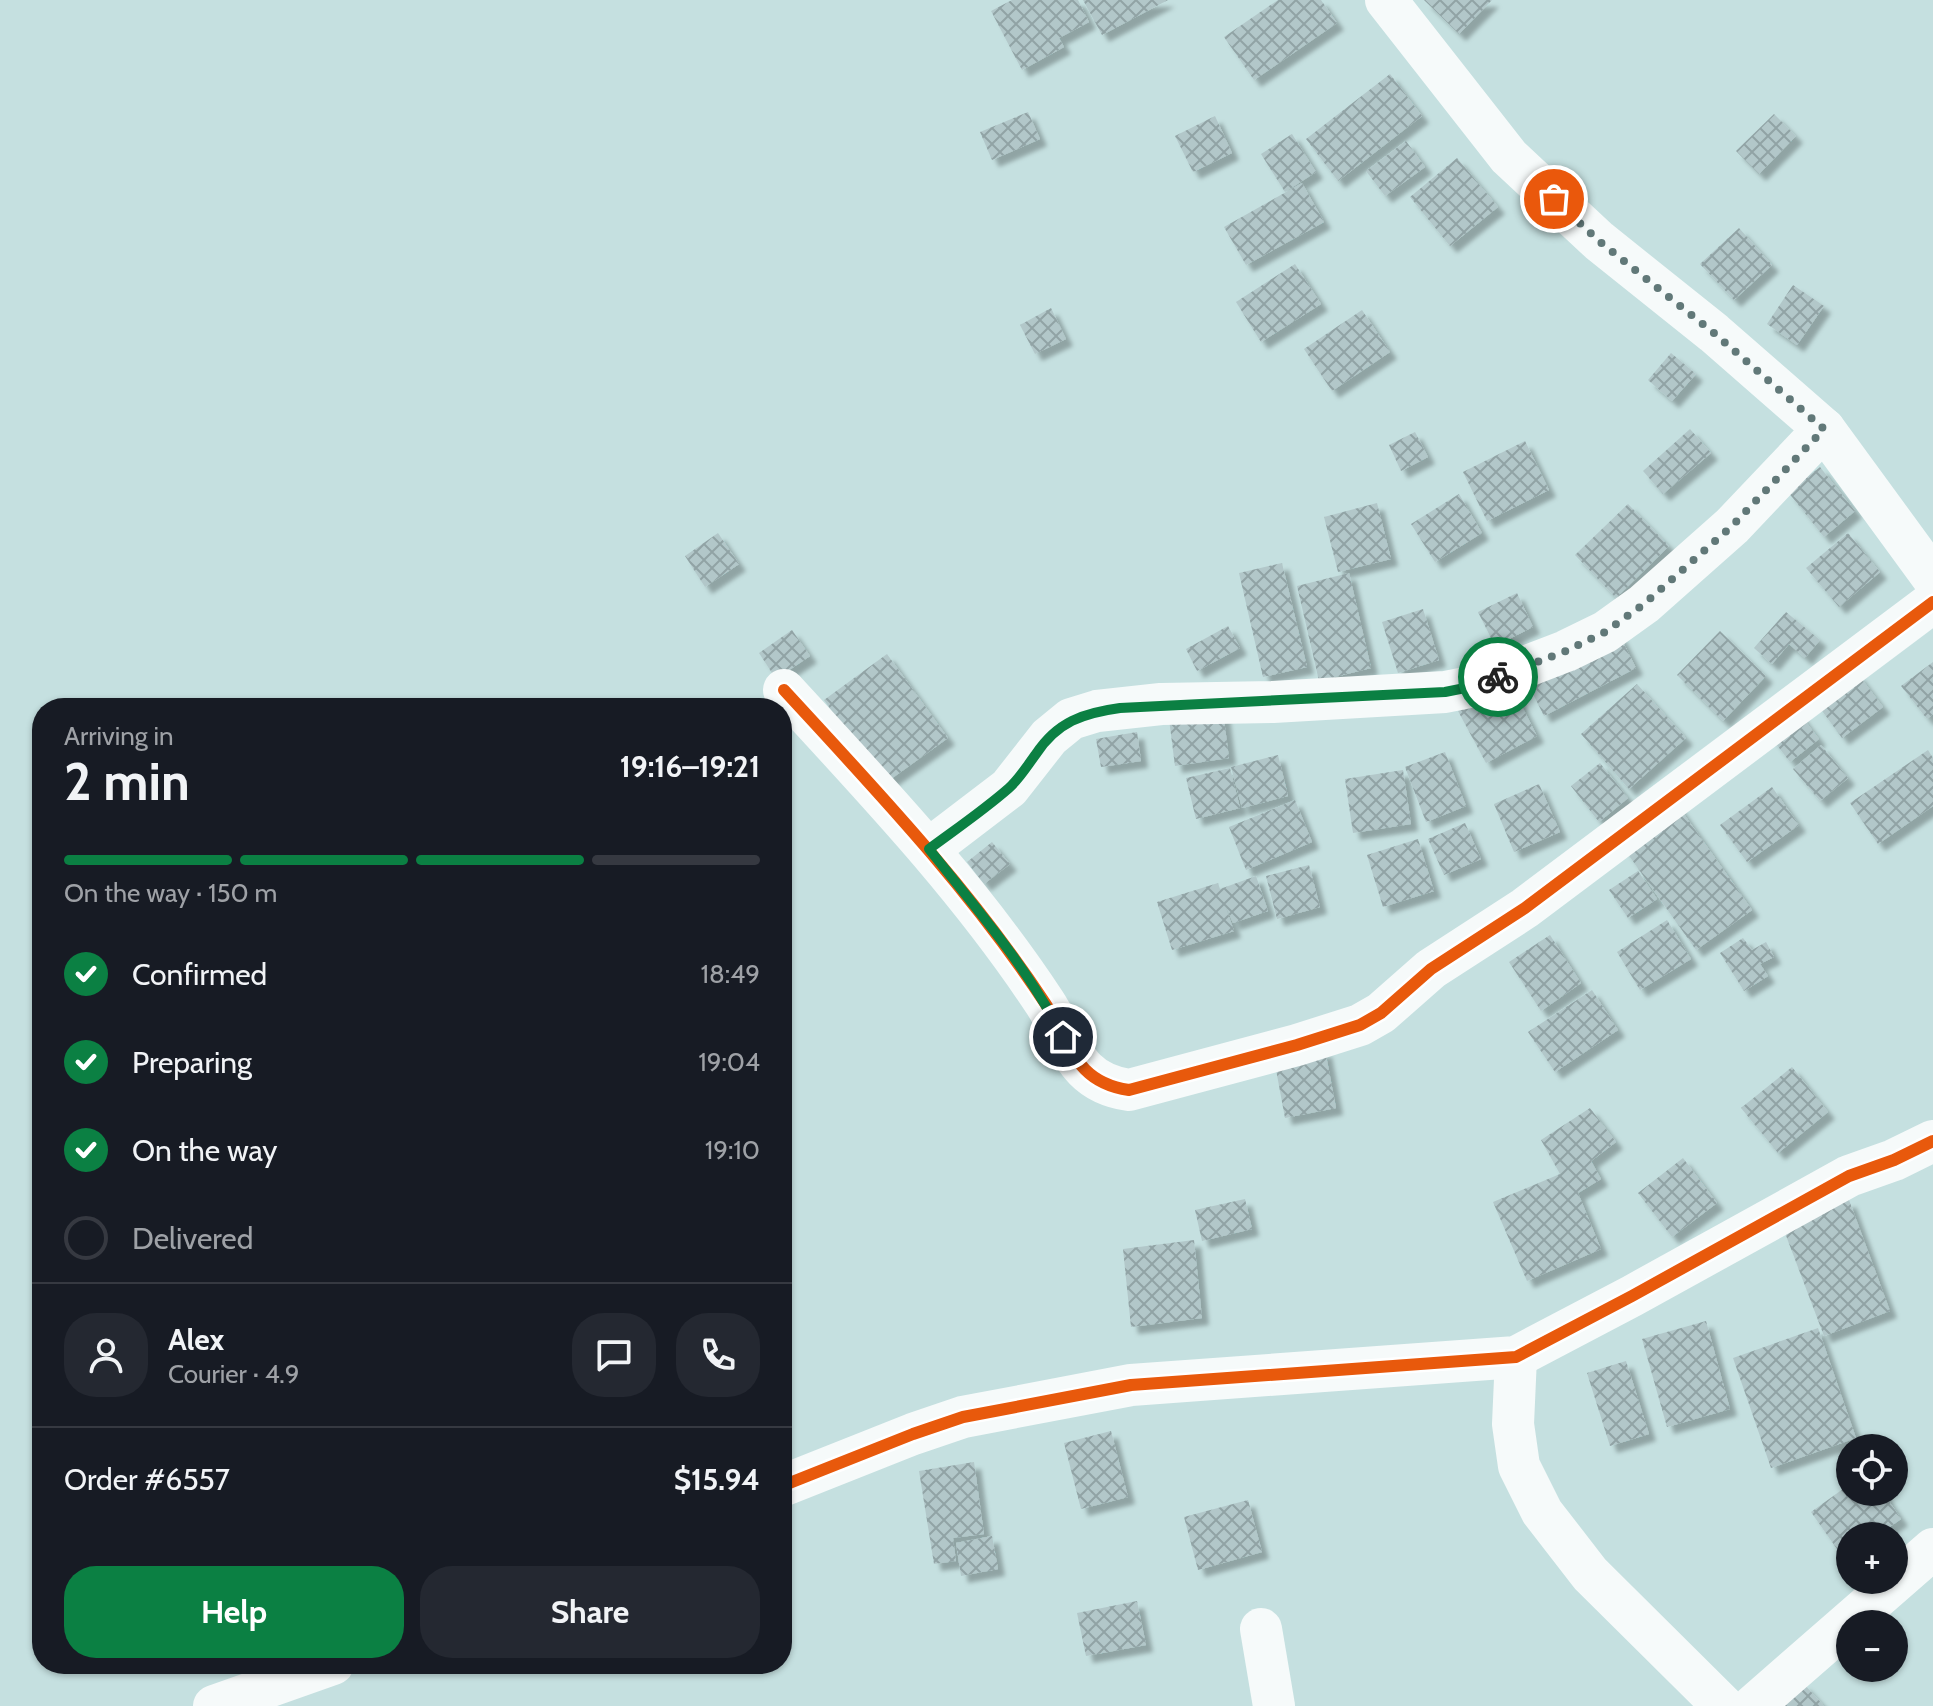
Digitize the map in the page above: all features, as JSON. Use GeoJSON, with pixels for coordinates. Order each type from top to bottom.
{"type":"FeatureCollection","features":[{"type":"Feature","properties":{"kind":"street"},"geometry":{"type":"LineString","coordinates":[[1386,0],[1509,157],[1599,241],[1714,333],[1824,429],[1933,578]]}},
{"type":"Feature","properties":{"kind":"street"},"geometry":{"type":"LineString","coordinates":[[929,849],[1009,788],[1049,737],[1071,719],[1097,711],[1161,704],[1273,702],[1445,692],[1475,686],[1566,651],[1605,632],[1655,594],[1732,526],[1824,429]]}},
{"type":"Feature","properties":{"kind":"street"},"geometry":{"type":"LineString","coordinates":[[792,699],[929,849],[1014,957],[1051,1013],[1076,1061],[1092,1078],[1111,1088],[1129,1090],[1340,1032],[1381,1013],[1443,960],[1525,908],[1933,602]]}},
{"type":"Feature","properties":{"kind":"street"},"geometry":{"type":"LineString","coordinates":[[784,690],[791,698]]}},
{"type":"Feature","properties":{"kind":"street"},"geometry":{"type":"LineString","coordinates":[[792,1482],[963,1417],[1131,1385],[1516,1357],[1849,1176],[1894,1160],[1933,1141]]}},
{"type":"Feature","properties":{"kind":"street"},"geometry":{"type":"LineString","coordinates":[[1516,1357],[1513,1424],[1519,1466],[1542,1512],[1590,1574],[1710,1702]]}},
{"type":"Feature","properties":{"kind":"street"},"geometry":{"type":"LineString","coordinates":[[1753,1706],[1933,1549]]}},
{"type":"Feature","properties":{"kind":"street"},"geometry":{"type":"LineString","coordinates":[[1261,1629],[1274,1706]]}},
{"type":"Feature","properties":{"kind":"street"},"geometry":{"type":"LineString","coordinates":[[214,1706],[305,1674]]}},
{"type":"Feature","properties":{"kind":"building"},"geometry":{"type":"Polygon","coordinates":[[[1012,0],[1078,0],[1089,22],[1059,38],[1064,47],[1022,70],[991,11],[1012,0]]]}},
{"type":"Feature","properties":{"kind":"building"},"geometry":{"type":"Polygon","coordinates":[[[1083,0],[1168,0],[1102,35],[1083,0]]]}},
{"type":"Feature","properties":{"kind":"building"},"geometry":{"type":"Polygon","coordinates":[[[1278,0],[1321,0],[1337,23],[1254,80],[1224,37],[1278,0]]]}},
{"type":"Feature","properties":{"kind":"building"},"geometry":{"type":"Polygon","coordinates":[[[1424,0],[1492,0],[1459,34],[1424,0]]]}},
{"type":"Feature","properties":{"kind":"building"},"geometry":{"type":"Polygon","coordinates":[[[1390,74],[1422,116],[1338,181],[1306,139],[1390,74]]]}},
{"type":"Feature","properties":{"kind":"building"},"geometry":{"type":"Polygon","coordinates":[[[1028,112],[1040,139],[992,160],[980,132],[1028,112]]]}},
{"type":"Feature","properties":{"kind":"building"},"geometry":{"type":"Polygon","coordinates":[[[1774,114],[1796,136],[1759,174],[1736,151],[1774,114]]]}},
{"type":"Feature","properties":{"kind":"building"},"geometry":{"type":"Polygon","coordinates":[[[1215,116],[1232,153],[1193,172],[1175,136],[1215,116]]]}},
{"type":"Feature","properties":{"kind":"building"},"geometry":{"type":"Polygon","coordinates":[[[1292,134],[1316,172],[1285,192],[1261,154],[1292,134]]]}},
{"type":"Feature","properties":{"kind":"building"},"geometry":{"type":"Polygon","coordinates":[[[1406,141],[1425,167],[1385,196],[1366,171],[1406,141]]]}},
{"type":"Feature","properties":{"kind":"building"},"geometry":{"type":"Polygon","coordinates":[[[1457,158],[1498,207],[1450,246],[1410,197],[1457,158]]]}},
{"type":"Feature","properties":{"kind":"building"},"geometry":{"type":"Polygon","coordinates":[[[1302,183],[1324,222],[1246,265],[1224,227],[1302,183]]]}},
{"type":"Feature","properties":{"kind":"building"},"geometry":{"type":"Polygon","coordinates":[[[1739,228],[1772,265],[1734,300],[1700,264],[1739,228]]]}},
{"type":"Feature","properties":{"kind":"building"},"geometry":{"type":"Polygon","coordinates":[[[1295,264],[1321,304],[1261,342],[1236,302],[1295,264]]]}},
{"type":"Feature","properties":{"kind":"building"},"geometry":{"type":"Polygon","coordinates":[[[1793,285],[1824,306],[1797,345],[1767,324],[1793,285]]]}},
{"type":"Feature","properties":{"kind":"building"},"geometry":{"type":"Polygon","coordinates":[[[1051,308],[1066,339],[1035,354],[1020,325],[1051,308]]]}},
{"type":"Feature","properties":{"kind":"building"},"geometry":{"type":"Polygon","coordinates":[[[1362,310],[1390,352],[1332,391],[1304,349],[1362,310]]]}},
{"type":"Feature","properties":{"kind":"building"},"geometry":{"type":"Polygon","coordinates":[[[1671,353],[1696,374],[1672,401],[1648,380],[1671,353]]]}},
{"type":"Feature","properties":{"kind":"building"},"geometry":{"type":"Polygon","coordinates":[[[1690,429],[1711,453],[1663,494],[1643,471],[1690,429]]]}},
{"type":"Feature","properties":{"kind":"building"},"geometry":{"type":"Polygon","coordinates":[[[1415,432],[1428,457],[1401,471],[1389,445],[1415,432]]]}},
{"type":"Feature","properties":{"kind":"building"},"geometry":{"type":"Polygon","coordinates":[[[1525,441],[1549,490],[1487,521],[1463,472],[1525,441]]]}},
{"type":"Feature","properties":{"kind":"building"},"geometry":{"type":"Polygon","coordinates":[[[1820,467],[1855,511],[1824,537],[1788,492],[1820,467]]]}},
{"type":"Feature","properties":{"kind":"building"},"geometry":{"type":"Polygon","coordinates":[[[1459,494],[1482,533],[1435,562],[1411,524],[1459,494]]]}},
{"type":"Feature","properties":{"kind":"building"},"geometry":{"type":"Polygon","coordinates":[[[1377,503],[1391,559],[1338,572],[1324,517],[1377,503]]]}},
{"type":"Feature","properties":{"kind":"building"},"geometry":{"type":"Polygon","coordinates":[[[1628,504],[1669,546],[1616,598],[1575,555],[1628,504]]]}},
{"type":"Feature","properties":{"kind":"building"},"geometry":{"type":"Polygon","coordinates":[[[718,533],[739,564],[705,587],[685,556],[718,533]]]}},
{"type":"Feature","properties":{"kind":"building"},"geometry":{"type":"Polygon","coordinates":[[[1848,533],[1880,572],[1839,607],[1806,568],[1848,533]]]}},
{"type":"Feature","properties":{"kind":"building"},"geometry":{"type":"Polygon","coordinates":[[[1282,563],[1307,667],[1263,677],[1239,573],[1282,563]]]}},
{"type":"Feature","properties":{"kind":"building"},"geometry":{"type":"Polygon","coordinates":[[[1349,573],[1371,668],[1319,681],[1297,586],[1349,573]]]}},
{"type":"Feature","properties":{"kind":"building"},"geometry":{"type":"Polygon","coordinates":[[[1517,593],[1533,627],[1495,646],[1478,612],[1517,593]]]}},
{"type":"Feature","properties":{"kind":"building"},"geometry":{"type":"Polygon","coordinates":[[[1423,609],[1439,660],[1398,673],[1382,622],[1423,609]]]}},
{"type":"Feature","properties":{"kind":"building"},"geometry":{"type":"Polygon","coordinates":[[[1786,612],[1820,640],[1805,658],[1789,644],[1772,664],[1754,648],[1786,612]]]}},
{"type":"Feature","properties":{"kind":"building"},"geometry":{"type":"Polygon","coordinates":[[[1228,626],[1240,648],[1197,671],[1186,649],[1228,626]]]}},
{"type":"Feature","properties":{"kind":"building"},"geometry":{"type":"Polygon","coordinates":[[[792,630],[810,656],[776,679],[759,653],[792,630]]]}},
{"type":"Feature","properties":{"kind":"building"},"geometry":{"type":"Polygon","coordinates":[[[1720,631],[1766,676],[1723,721],[1677,675],[1720,631]]]}},
{"type":"Feature","properties":{"kind":"building"},"geometry":{"type":"Polygon","coordinates":[[[1619,634],[1636,668],[1544,716],[1527,682],[1619,634]]]}},
{"type":"Feature","properties":{"kind":"building"},"geometry":{"type":"Polygon","coordinates":[[[887,654],[948,738],[884,784],[824,700],[887,654]]]}},
{"type":"Feature","properties":{"kind":"building"},"geometry":{"type":"Polygon","coordinates":[[[1933,662],[1933,714],[1927,719],[1901,686],[1933,662]]]}},
{"type":"Feature","properties":{"kind":"building"},"geometry":{"type":"Polygon","coordinates":[[[1857,673],[1883,707],[1842,738],[1817,704],[1857,673]]]}},
{"type":"Feature","properties":{"kind":"building"},"geometry":{"type":"Polygon","coordinates":[[[1510,683],[1537,736],[1486,763],[1458,711],[1510,683]]]}},
{"type":"Feature","properties":{"kind":"building"},"geometry":{"type":"Polygon","coordinates":[[[1637,684],[1686,738],[1629,789],[1581,734],[1637,684]]]}},
{"type":"Feature","properties":{"kind":"building"},"geometry":{"type":"Polygon","coordinates":[[[1795,708],[1819,739],[1790,762],[1766,731],[1795,708]]]}},
{"type":"Feature","properties":{"kind":"building"},"geometry":{"type":"Polygon","coordinates":[[[1223,712],[1229,758],[1175,766],[1169,719],[1223,712]]]}},
{"type":"Feature","properties":{"kind":"building"},"geometry":{"type":"Polygon","coordinates":[[[1137,732],[1141,761],[1101,767],[1096,739],[1137,732]]]}},
{"type":"Feature","properties":{"kind":"building"},"geometry":{"type":"Polygon","coordinates":[[[1821,745],[1848,778],[1820,801],[1793,769],[1821,745]]]}},
{"type":"Feature","properties":{"kind":"building"},"geometry":{"type":"Polygon","coordinates":[[[1928,750],[1933,758],[1933,806],[1878,844],[1850,803],[1928,750]]]}},
{"type":"Feature","properties":{"kind":"building"},"geometry":{"type":"Polygon","coordinates":[[[1445,752],[1466,806],[1426,822],[1405,767],[1445,752]]]}},
{"type":"Feature","properties":{"kind":"building"},"geometry":{"type":"Polygon","coordinates":[[[1278,755],[1288,796],[1242,808],[1231,767],[1278,755]]]}},
{"type":"Feature","properties":{"kind":"building"},"geometry":{"type":"Polygon","coordinates":[[[1600,763],[1628,798],[1599,822],[1571,786],[1600,763]]]}},
{"type":"Feature","properties":{"kind":"building"},"geometry":{"type":"Polygon","coordinates":[[[1230,768],[1240,808],[1196,819],[1186,778],[1230,768]]]}},
{"type":"Feature","properties":{"kind":"building"},"geometry":{"type":"Polygon","coordinates":[[[1403,770],[1411,824],[1353,833],[1345,779],[1403,770]]]}},
{"type":"Feature","properties":{"kind":"building"},"geometry":{"type":"Polygon","coordinates":[[[1539,784],[1560,832],[1514,852],[1494,804],[1539,784]]]}},
{"type":"Feature","properties":{"kind":"building"},"geometry":{"type":"Polygon","coordinates":[[[1772,787],[1799,825],[1747,862],[1720,825],[1772,787]]]}},
{"type":"Feature","properties":{"kind":"building"},"geometry":{"type":"Polygon","coordinates":[[[1295,800],[1312,842],[1246,870],[1229,827],[1295,800]]]}},
{"type":"Feature","properties":{"kind":"building"},"geometry":{"type":"Polygon","coordinates":[[[1676,803],[1752,910],[1696,950],[1620,843],[1676,803]]]}},
{"type":"Feature","properties":{"kind":"building"},"geometry":{"type":"Polygon","coordinates":[[[1465,823],[1481,859],[1444,875],[1428,839],[1465,823]]]}},
{"type":"Feature","properties":{"kind":"building"},"geometry":{"type":"Polygon","coordinates":[[[1418,839],[1434,891],[1383,907],[1367,855],[1418,839]]]}},
{"type":"Feature","properties":{"kind":"building"},"geometry":{"type":"Polygon","coordinates":[[[992,842],[1010,864],[984,884],[967,862],[992,842]]]}},
{"type":"Feature","properties":{"kind":"building"},"geometry":{"type":"Polygon","coordinates":[[[1309,865],[1320,907],[1277,919],[1266,876],[1309,865]]]}},
{"type":"Feature","properties":{"kind":"building"},"geometry":{"type":"Polygon","coordinates":[[[1638,871],[1657,899],[1628,918],[1609,890],[1638,871]]]}},
{"type":"Feature","properties":{"kind":"building"},"geometry":{"type":"Polygon","coordinates":[[[1256,876],[1268,911],[1233,923],[1225,905],[1234,931],[1172,950],[1157,902],[1218,883],[1220,889],[1256,876]]]}},
{"type":"Feature","properties":{"kind":"building"},"geometry":{"type":"Polygon","coordinates":[[[1667,920],[1691,959],[1640,990],[1617,952],[1667,920]]]}},
{"type":"Feature","properties":{"kind":"building"},"geometry":{"type":"Polygon","coordinates":[[[1550,935],[1581,983],[1541,1011],[1509,962],[1550,935]]]}},
{"type":"Feature","properties":{"kind":"building"},"geometry":{"type":"Polygon","coordinates":[[[1743,938],[1752,950],[1766,942],[1774,957],[1760,964],[1768,976],[1744,991],[1720,953],[1743,938]]]}},
{"type":"Feature","properties":{"kind":"building"},"geometry":{"type":"Polygon","coordinates":[[[1592,990],[1618,1030],[1555,1072],[1528,1032],[1592,990]]]}},
{"type":"Feature","properties":{"kind":"building"},"geometry":{"type":"Polygon","coordinates":[[[1325,1050],[1336,1108],[1285,1118],[1274,1059],[1325,1050]]]}},
{"type":"Feature","properties":{"kind":"building"},"geometry":{"type":"Polygon","coordinates":[[[1792,1067],[1828,1112],[1778,1153],[1741,1108],[1792,1067]]]}},
{"type":"Feature","properties":{"kind":"building"},"geometry":{"type":"Polygon","coordinates":[[[1590,1108],[1616,1142],[1591,1161],[1601,1179],[1578,1193],[1601,1249],[1527,1281],[1493,1202],[1560,1174],[1541,1140],[1590,1108]]]}},
{"type":"Feature","properties":{"kind":"building"},"geometry":{"type":"Polygon","coordinates":[[[1683,1158],[1717,1203],[1672,1237],[1638,1193],[1683,1158]]]}},
{"type":"Feature","properties":{"kind":"building"},"geometry":{"type":"Polygon","coordinates":[[[1245,1199],[1252,1229],[1202,1241],[1195,1210],[1245,1199]]]}},
{"type":"Feature","properties":{"kind":"building"},"geometry":{"type":"Polygon","coordinates":[[[1849,1200],[1890,1311],[1824,1336],[1782,1225],[1849,1200]]]}},
{"type":"Feature","properties":{"kind":"building"},"geometry":{"type":"Polygon","coordinates":[[[1194,1240],[1202,1318],[1131,1327],[1123,1249],[1194,1240]]]}},
{"type":"Feature","properties":{"kind":"building"},"geometry":{"type":"Polygon","coordinates":[[[1706,1321],[1730,1409],[1667,1427],[1642,1339],[1706,1321]]]}},
{"type":"Feature","properties":{"kind":"building"},"geometry":{"type":"Polygon","coordinates":[[[1818,1328],[1855,1434],[1836,1434],[1836,1445],[1771,1468],[1733,1358],[1818,1328]]]}},
{"type":"Feature","properties":{"kind":"building"},"geometry":{"type":"Polygon","coordinates":[[[1626,1361],[1649,1434],[1610,1446],[1587,1373],[1626,1361]]]}},
{"type":"Feature","properties":{"kind":"building"},"geometry":{"type":"Polygon","coordinates":[[[1111,1431],[1128,1497],[1081,1509],[1064,1443],[1111,1431]]]}},
{"type":"Feature","properties":{"kind":"building"},"geometry":{"type":"Polygon","coordinates":[[[974,1462],[984,1534],[953,1538],[956,1561],[934,1564],[919,1471],[974,1462]]]}},
{"type":"Feature","properties":{"kind":"building"},"geometry":{"type":"Polygon","coordinates":[[[1836,1494],[1836,1506],[1892,1506],[1901,1519],[1897,1522],[1836,1522],[1836,1548],[1811,1512],[1836,1494]]]}},
{"type":"Feature","properties":{"kind":"building"},"geometry":{"type":"Polygon","coordinates":[[[1248,1500],[1262,1552],[1198,1570],[1184,1517],[1248,1500]]]}},
{"type":"Feature","properties":{"kind":"building"},"geometry":{"type":"Polygon","coordinates":[[[992,1536],[998,1569],[961,1576],[956,1543],[992,1536]]]}},
{"type":"Feature","properties":{"kind":"building"},"geometry":{"type":"Polygon","coordinates":[[[1137,1601],[1146,1645],[1086,1656],[1077,1613],[1137,1601]]]}},
{"type":"Feature","properties":{"kind":"building"},"geometry":{"type":"Polygon","coordinates":[[[1803,1683],[1824,1706],[1778,1706],[1803,1683]]]}},
{"type":"Feature","properties":{"kind":"cycle path"},"geometry":{"type":"LineString","coordinates":[[792,699],[921,841],[986,920],[1045,1003],[1085,1070],[1111,1086],[1129,1090],[1297,1045],[1360,1025],[1381,1013],[1431,969],[1525,908],[1933,602]]}},
{"type":"Feature","properties":{"kind":"cycle path"},"geometry":{"type":"LineString","coordinates":[[784,690],[791,698]]}},
{"type":"Feature","properties":{"kind":"cycle path"},"geometry":{"type":"LineString","coordinates":[[792,1482],[963,1417],[1131,1385],[1516,1357],[1849,1176],[1894,1160],[1933,1141]]}},
{"type":"Feature","properties":{"kind":"way so far"},"geometry":{"type":"LineString","coordinates":[[1498,677],[1605,632],[1644,604],[1732,526],[1824,429],[1714,333],[1599,241],[1554,199]]}},
{"type":"Feature","properties":{"kind":"route"},"geometry":{"type":"LineString","coordinates":[[1063,1037],[1014,957],[929,849],[1009,788],[1049,737],[1071,719],[1097,711],[1161,704],[1273,702],[1445,692],[1498,677]]}}]}
